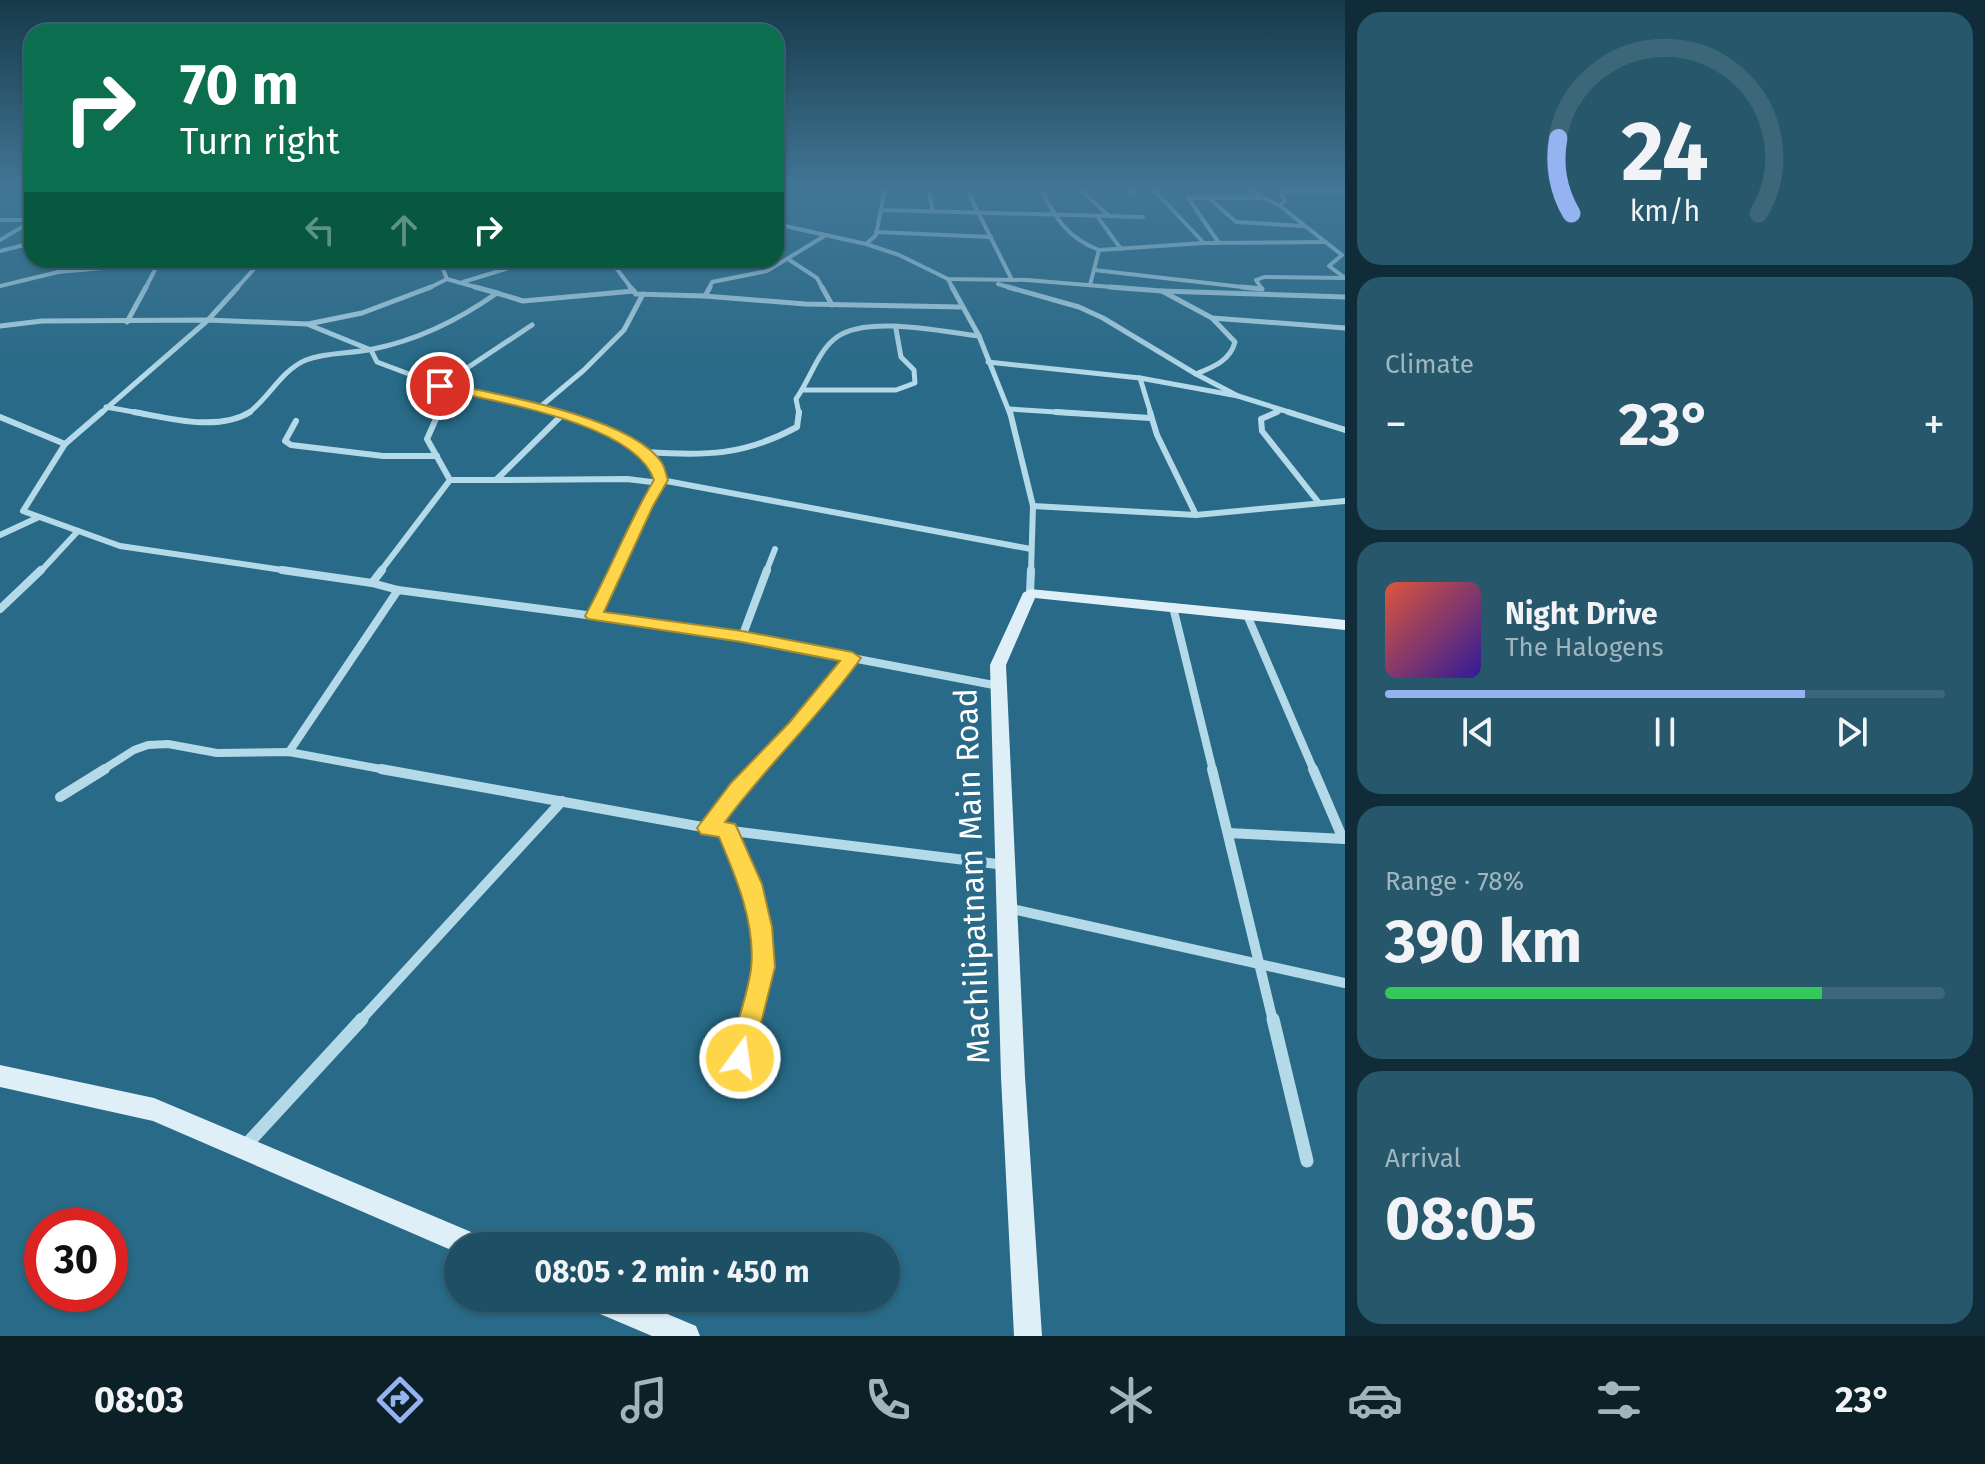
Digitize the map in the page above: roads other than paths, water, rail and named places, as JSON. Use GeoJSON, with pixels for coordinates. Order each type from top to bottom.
{"type":"FeatureCollection","features":[{"type":"Feature","properties":{"kind":"street"},"geometry":{"type":"LineString","coordinates":[[784,261],[802,250]]}},
{"type":"Feature","properties":{"kind":"street"},"geometry":{"type":"LineString","coordinates":[[885,250],[948,279],[1012,280],[1267,296],[1345,297]]}},
{"type":"Feature","properties":{"kind":"street"},"geometry":{"type":"LineString","coordinates":[[998,250],[1012,280]]}},
{"type":"Feature","properties":{"kind":"street"},"geometry":{"type":"LineString","coordinates":[[1090,285],[1099,250]]}},
{"type":"Feature","properties":{"kind":"street"},"geometry":{"type":"LineString","coordinates":[[1344,257],[1329,266],[1345,278]]}},
{"type":"Feature","properties":{"kind":"street"},"geometry":{"type":"LineString","coordinates":[[788,259],[817,278],[832,305]]}},
{"type":"Feature","properties":{"kind":"street"},"geometry":{"type":"LineString","coordinates":[[0,286],[91,268]]}},
{"type":"Feature","properties":{"kind":"street"},"geometry":{"type":"LineString","coordinates":[[127,322],[156,268]]}},
{"type":"Feature","properties":{"kind":"street"},"geometry":{"type":"LineString","coordinates":[[255,268],[208,320],[65,444],[23,511],[120,546],[372,583],[398,590],[544,607],[742,637],[999,686]]}},
{"type":"Feature","properties":{"kind":"street"},"geometry":{"type":"LineString","coordinates":[[445,268],[447,279]]}},
{"type":"Feature","properties":{"kind":"street"},"geometry":{"type":"LineString","coordinates":[[461,283],[509,268]]}},
{"type":"Feature","properties":{"kind":"street"},"geometry":{"type":"LineString","coordinates":[[616,268],[634,291]]}},
{"type":"Feature","properties":{"kind":"street"},"geometry":{"type":"LineString","coordinates":[[705,296],[712,282],[772,268]]}},
{"type":"Feature","properties":{"kind":"street"},"geometry":{"type":"LineString","coordinates":[[1094,270],[1262,289]]}},
{"type":"Feature","properties":{"kind":"street"},"geometry":{"type":"LineString","coordinates":[[1267,296],[1256,280],[1264,277],[1345,278]]}},
{"type":"Feature","properties":{"kind":"street"},"geometry":{"type":"LineString","coordinates":[[0,326],[42,321],[208,320],[307,324],[354,317],[402,301],[447,279],[523,301],[634,291],[832,305],[961,307]]}},
{"type":"Feature","properties":{"kind":"street"},"geometry":{"type":"LineString","coordinates":[[948,279],[979,336],[1009,409],[1033,506],[1030,593],[1345,625]]}},
{"type":"Feature","properties":{"kind":"street"},"geometry":{"type":"LineString","coordinates":[[984,280],[1091,312],[1238,396]]}},
{"type":"Feature","properties":{"kind":"street"},"geometry":{"type":"LineString","coordinates":[[1162,291],[1212,318],[1235,342],[1234,349],[1223,362],[1196,374]]}},
{"type":"Feature","properties":{"kind":"street"},"geometry":{"type":"LineString","coordinates":[[106,407],[205,421],[235,419],[253,410],[297,364],[329,354],[371,350],[470,313],[497,293]]}},
{"type":"Feature","properties":{"kind":"street"},"geometry":{"type":"LineString","coordinates":[[540,407],[584,370],[624,330],[643,294]]}},
{"type":"Feature","properties":{"kind":"street"},"geometry":{"type":"LineString","coordinates":[[1212,318],[1345,328]]}},
{"type":"Feature","properties":{"kind":"street"},"geometry":{"type":"LineString","coordinates":[[307,324],[371,350],[377,362],[440,386],[540,407],[628,441],[646,452],[656,464],[660,482],[594,616]]}},
{"type":"Feature","properties":{"kind":"street"},"geometry":{"type":"LineString","coordinates":[[440,386],[532,325]]}},
{"type":"Feature","properties":{"kind":"street"},"geometry":{"type":"LineString","coordinates":[[646,452],[722,456],[752,450],[797,427],[800,419],[796,399],[837,337],[865,329],[979,336]]}},
{"type":"Feature","properties":{"kind":"street"},"geometry":{"type":"LineString","coordinates":[[804,390],[896,390],[915,383],[914,370],[901,357],[896,329]]}},
{"type":"Feature","properties":{"kind":"street"},"geometry":{"type":"LineString","coordinates":[[988,362],[1140,378],[1238,396],[1345,430]]}},
{"type":"Feature","properties":{"kind":"street"},"geometry":{"type":"LineString","coordinates":[[1140,378],[1150,418],[1196,515]]}},
{"type":"Feature","properties":{"kind":"street"},"geometry":{"type":"LineString","coordinates":[[449,389],[427,439],[450,480]]}},
{"type":"Feature","properties":{"kind":"street"},"geometry":{"type":"LineString","coordinates":[[1009,409],[1150,418]]}},
{"type":"Feature","properties":{"kind":"street"},"geometry":{"type":"LineString","coordinates":[[1281,410],[1261,419],[1262,431],[1319,503]]}},
{"type":"Feature","properties":{"kind":"street"},"geometry":{"type":"LineString","coordinates":[[496,480],[562,415]]}},
{"type":"Feature","properties":{"kind":"street"},"geometry":{"type":"LineString","coordinates":[[0,417],[65,444]]}},
{"type":"Feature","properties":{"kind":"street"},"geometry":{"type":"LineString","coordinates":[[296,421],[285,441],[291,445],[383,456],[437,456]]}},
{"type":"Feature","properties":{"kind":"street"},"geometry":{"type":"LineString","coordinates":[[450,480],[627,479],[660,482],[1031,549]]}},
{"type":"Feature","properties":{"kind":"street"},"geometry":{"type":"LineString","coordinates":[[372,583],[450,480]]}},
{"type":"Feature","properties":{"kind":"street"},"geometry":{"type":"LineString","coordinates":[[1033,506],[1196,515],[1345,501]]}},
{"type":"Feature","properties":{"kind":"street"},"geometry":{"type":"LineString","coordinates":[[0,535],[39,517]]}},
{"type":"Feature","properties":{"kind":"street"},"geometry":{"type":"LineString","coordinates":[[0,609],[14,599],[78,531]]}},
{"type":"Feature","properties":{"kind":"street"},"geometry":{"type":"LineString","coordinates":[[742,637],[775,549]]}},
{"type":"Feature","properties":{"kind":"street"},"geometry":{"type":"LineString","coordinates":[[289,752],[398,590]]}},
{"type":"Feature","properties":{"kind":"street","name":"Machilipatnam Main Road"},"geometry":{"type":"LineString","coordinates":[[1028,1336],[998,665],[1030,593]]}},
{"type":"Feature","properties":{"kind":"street"},"geometry":{"type":"LineString","coordinates":[[1173,607],[1307,1161]]}},
{"type":"Feature","properties":{"kind":"street"},"geometry":{"type":"LineString","coordinates":[[1228,833],[1344,839],[1247,615]]}},
{"type":"Feature","properties":{"kind":"street"},"geometry":{"type":"LineString","coordinates":[[708,828],[738,788],[796,728],[852,658]]}},
{"type":"Feature","properties":{"kind":"street"},"geometry":{"type":"LineString","coordinates":[[60,797],[134,750],[148,745],[168,744],[217,753],[289,752],[708,828],[1006,865]]}},
{"type":"Feature","properties":{"kind":"street"},"geometry":{"type":"LineString","coordinates":[[243,1148],[562,801]]}},
{"type":"Feature","properties":{"kind":"street"},"geometry":{"type":"LineString","coordinates":[[727,830],[750,884],[760,927],[763,967],[740,1058]]}},
{"type":"Feature","properties":{"kind":"street"},"geometry":{"type":"LineString","coordinates":[[1007,908],[1260,967],[1345,983]]}},
{"type":"Feature","properties":{"kind":"street"},"geometry":{"type":"LineString","coordinates":[[0,1076],[154,1110],[444,1233]]}},
{"type":"Feature","properties":{"kind":"street"},"geometry":{"type":"LineString","coordinates":[[629,1312],[686,1336]]}}]}
